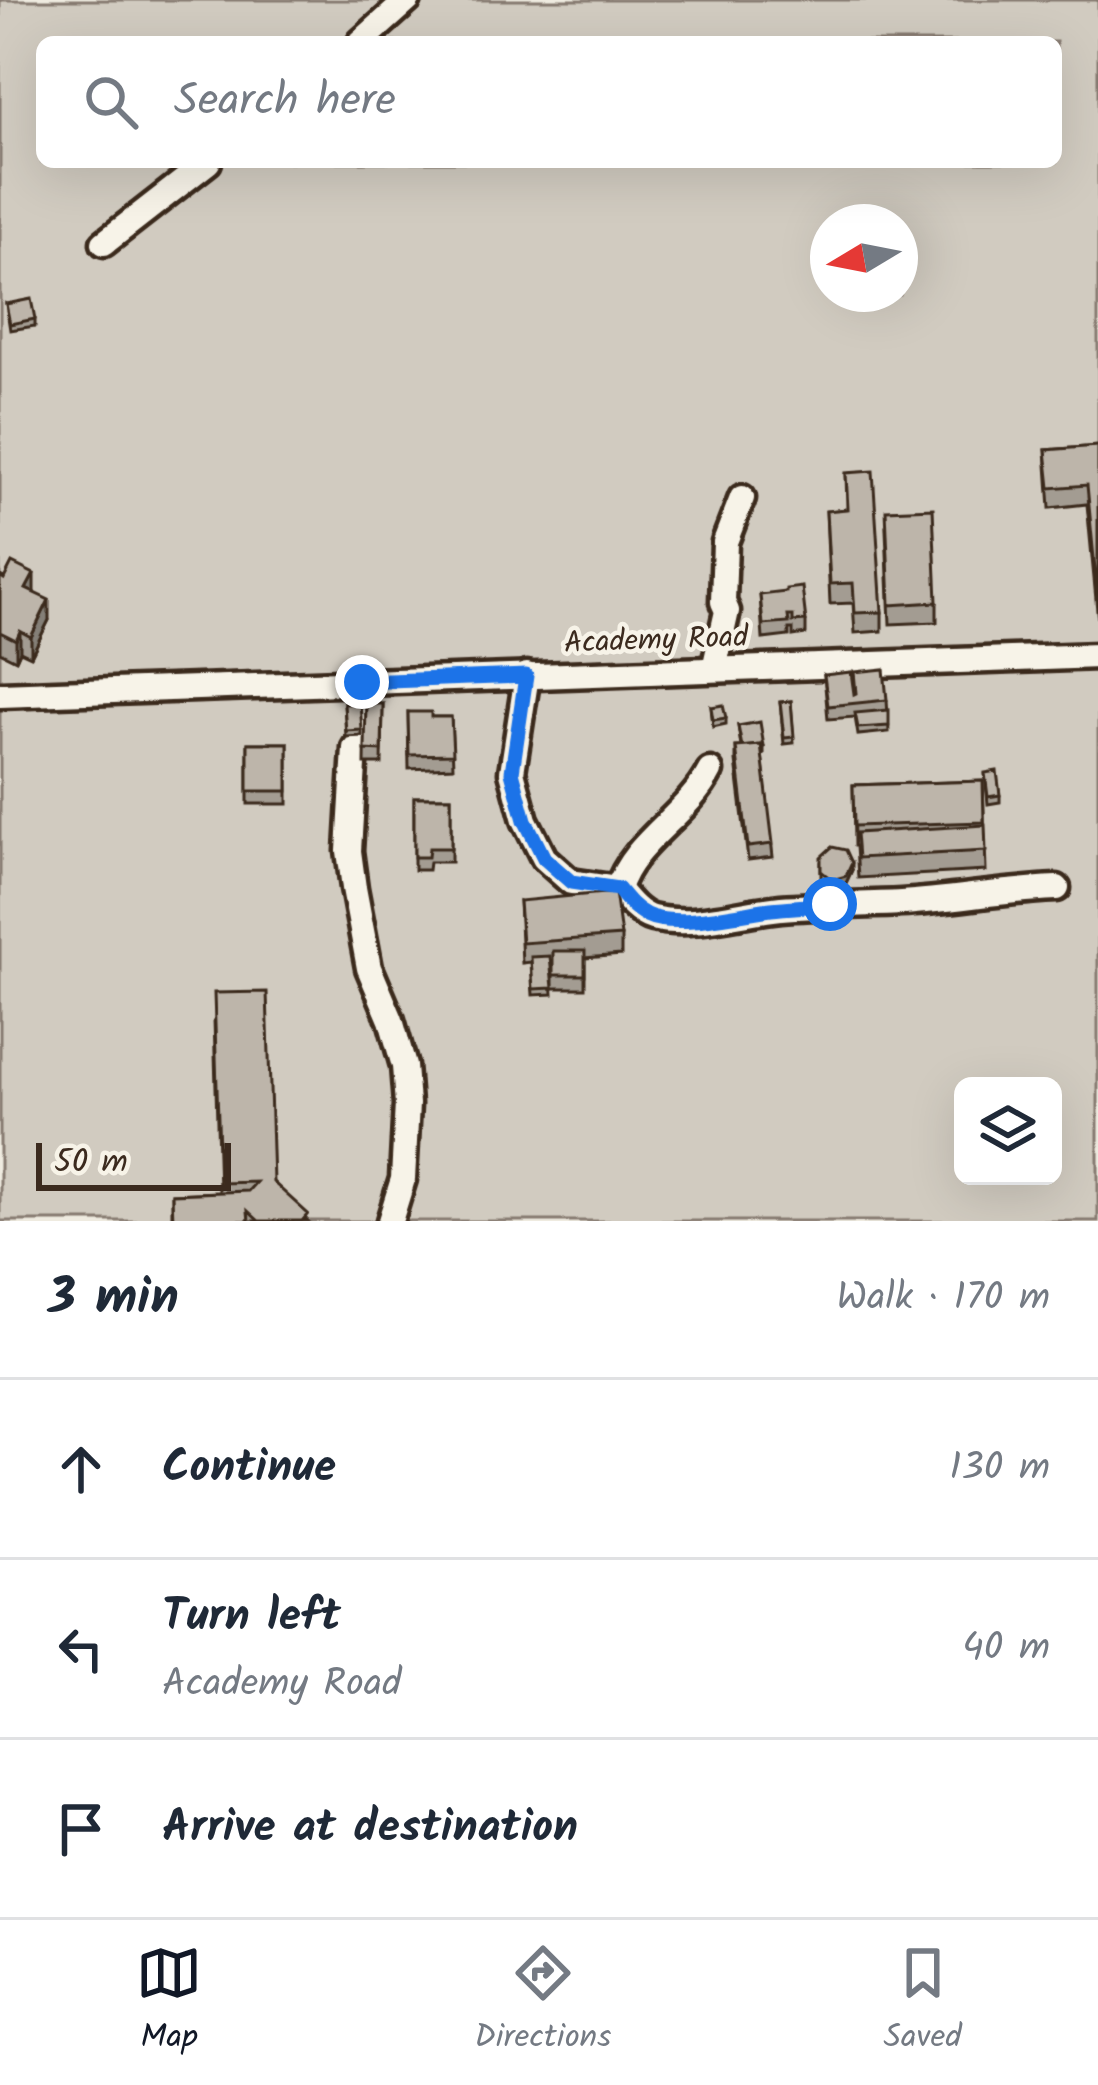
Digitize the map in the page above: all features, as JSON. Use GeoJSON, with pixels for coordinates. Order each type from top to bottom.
{"type":"FeatureCollection","features":[{"type":"Feature","properties":{"kind":"street"},"geometry":{"type":"LineString","coordinates":[[368,36],[408,0]]}},
{"type":"Feature","properties":{"kind":"street"},"geometry":{"type":"LineString","coordinates":[[104,243],[200,168]]}},
{"type":"Feature","properties":{"kind":"street"},"geometry":{"type":"LineString","coordinates":[[714,669],[727,611],[723,602],[725,542],[742,498]]}},
{"type":"Feature","properties":{"kind":"street","name":"Academy Road"},"geometry":{"type":"LineString","coordinates":[[0,694],[1098,656]]}},
{"type":"Feature","properties":{"kind":"street"},"geometry":{"type":"LineString","coordinates":[[526,676],[512,772],[525,820],[544,858],[571,882],[618,889],[648,917],[724,918],[771,909],[903,903],[1057,888]]}},
{"type":"Feature","properties":{"kind":"street"},"geometry":{"type":"LineString","coordinates":[[362,682],[364,737],[355,748],[349,851],[370,968],[404,1066],[407,1104],[403,1179],[390,1221]]}},
{"type":"Feature","properties":{"kind":"street"},"geometry":{"type":"LineString","coordinates":[[618,889],[635,854],[679,814],[710,771]]}},
{"type":"Feature","properties":{"kind":"shaded area"},"geometry":{"type":"Polygon","coordinates":[[[0,0],[1098,0],[1098,1221],[0,1221],[0,0]]]}},
{"type":"Feature","properties":{"kind":"building"},"geometry":{"type":"Polygon","coordinates":[[[31,299],[35,319],[10,324],[6,304],[31,299]]]}},
{"type":"Feature","properties":{"kind":"building"},"geometry":{"type":"Polygon","coordinates":[[[1098,446],[1098,601],[1087,485],[1050,488],[1046,450],[1098,446]]]}},
{"type":"Feature","properties":{"kind":"building"},"geometry":{"type":"Polygon","coordinates":[[[873,471],[882,612],[855,613],[853,583],[830,584],[826,511],[848,509],[846,473],[873,471]]]}},
{"type":"Feature","properties":{"kind":"building"},"geometry":{"type":"Polygon","coordinates":[[[933,508],[937,602],[890,605],[886,510],[933,508]]]}},
{"type":"Feature","properties":{"kind":"building"},"geometry":{"type":"Polygon","coordinates":[[[12,563],[34,574],[26,589],[49,600],[31,637],[20,631],[16,640],[0,632],[0,576],[4,579],[12,563]]]}},
{"type":"Feature","properties":{"kind":"building"},"geometry":{"type":"Polygon","coordinates":[[[802,587],[806,621],[793,622],[793,616],[788,616],[789,623],[763,625],[760,595],[802,587]]]}},
{"type":"Feature","properties":{"kind":"building"},"geometry":{"type":"Polygon","coordinates":[[[884,669],[887,700],[828,706],[824,675],[851,672],[854,694],[854,672],[884,669]]]}},
{"type":"Feature","properties":{"kind":"building"},"geometry":{"type":"Polygon","coordinates":[[[791,701],[794,737],[784,738],[780,702],[791,701]]]}},
{"type":"Feature","properties":{"kind":"building"},"geometry":{"type":"Polygon","coordinates":[[[360,703],[362,730],[346,731],[344,704],[360,703]]]}},
{"type":"Feature","properties":{"kind":"building"},"geometry":{"type":"Polygon","coordinates":[[[366,704],[383,704],[382,751],[365,750],[366,704]]]}},
{"type":"Feature","properties":{"kind":"building"},"geometry":{"type":"Polygon","coordinates":[[[723,705],[726,718],[713,720],[711,707],[723,705]]]}},
{"type":"Feature","properties":{"kind":"building"},"geometry":{"type":"Polygon","coordinates":[[[889,710],[889,726],[858,728],[855,713],[889,710]]]}},
{"type":"Feature","properties":{"kind":"building"},"geometry":{"type":"Polygon","coordinates":[[[408,712],[451,717],[453,754],[409,755],[408,712]]]}},
{"type":"Feature","properties":{"kind":"building"},"geometry":{"type":"Polygon","coordinates":[[[760,722],[764,747],[742,747],[738,726],[760,722]]]}},
{"type":"Feature","properties":{"kind":"building"},"geometry":{"type":"Polygon","coordinates":[[[248,743],[288,743],[288,791],[248,791],[248,743]]]}},
{"type":"Feature","properties":{"kind":"building"},"geometry":{"type":"Polygon","coordinates":[[[761,745],[773,844],[748,847],[736,747],[761,745]]]}},
{"type":"Feature","properties":{"kind":"building"},"geometry":{"type":"Polygon","coordinates":[[[997,771],[1000,795],[988,797],[985,773],[997,771]]]}},
{"type":"Feature","properties":{"kind":"building"},"geometry":{"type":"Polygon","coordinates":[[[983,781],[984,822],[854,826],[853,785],[983,781]]]}},
{"type":"Feature","properties":{"kind":"building"},"geometry":{"type":"Polygon","coordinates":[[[414,797],[451,797],[451,848],[429,848],[428,857],[414,857],[414,797]]]}},
{"type":"Feature","properties":{"kind":"building"},"geometry":{"type":"Polygon","coordinates":[[[985,825],[986,851],[858,858],[856,833],[985,825]]]}},
{"type":"Feature","properties":{"kind":"building"},"geometry":{"type":"Polygon","coordinates":[[[832,847],[846,850],[852,863],[846,876],[832,880],[821,871],[821,857],[832,847]]]}},
{"type":"Feature","properties":{"kind":"building"},"geometry":{"type":"Polygon","coordinates":[[[615,892],[621,936],[522,943],[519,901],[615,892]]]}},
{"type":"Feature","properties":{"kind":"building"},"geometry":{"type":"Polygon","coordinates":[[[553,951],[585,951],[585,975],[553,975],[553,951]]]}},
{"type":"Feature","properties":{"kind":"building"},"geometry":{"type":"Polygon","coordinates":[[[550,956],[553,988],[533,989],[531,957],[550,956]]]}},
{"type":"Feature","properties":{"kind":"building"},"geometry":{"type":"Polygon","coordinates":[[[267,992],[273,1182],[308,1214],[302,1221],[259,1221],[248,1211],[249,1221],[173,1221],[172,1194],[248,1191],[256,1182],[220,1183],[214,993],[267,992]]]}},
{"type":"Feature","properties":{"kind":"route"},"geometry":{"type":"LineString","coordinates":[[362,682],[526,676],[512,772],[525,820],[544,858],[571,882],[618,889],[648,917],[674,920],[830,904]]}}]}
